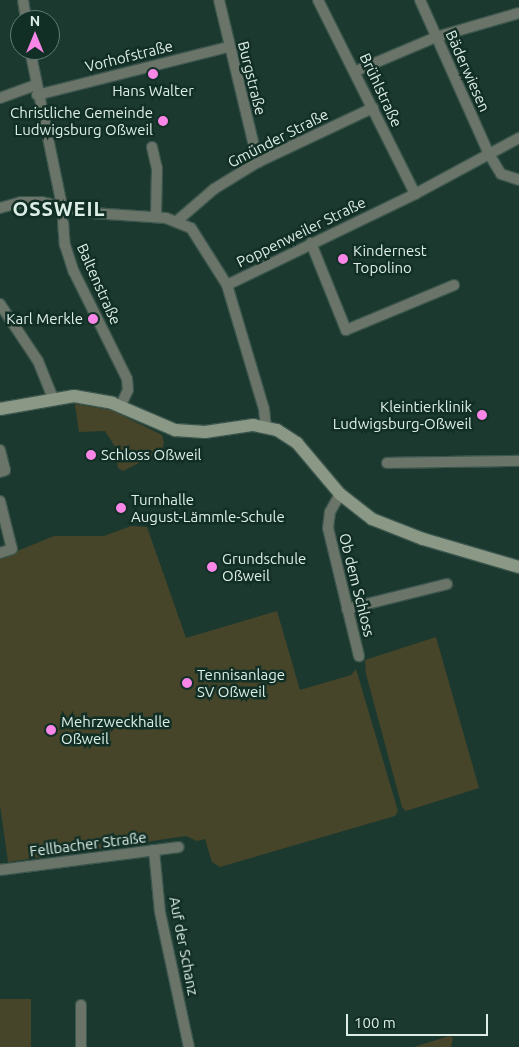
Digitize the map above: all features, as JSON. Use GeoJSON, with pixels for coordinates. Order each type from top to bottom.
{"type":"FeatureCollection","features":[{"type":"Feature","properties":{"kind":"main road"},"geometry":{"type":"LineString","coordinates":[[0,409],[53,398],[96,398],[120,406],[175,430],[205,432],[237,426],[266,427],[277,430],[297,443],[340,494],[372,519],[395,529],[519,568]]}},
{"type":"Feature","properties":{"kind":"street","name":"Burgstraße"},"geometry":{"type":"LineString","coordinates":[[218,0],[228,47],[258,162]]}},
{"type":"Feature","properties":{"kind":"street","name":"Brühlstraße"},"geometry":{"type":"LineString","coordinates":[[318,0],[356,71],[415,194]]}},
{"type":"Feature","properties":{"kind":"street","name":"Bäderwiesen"},"geometry":{"type":"LineString","coordinates":[[420,0],[489,154],[501,174],[519,180]]}},
{"type":"Feature","properties":{"kind":"street"},"geometry":{"type":"LineString","coordinates":[[356,71],[436,37],[519,13]]}},
{"type":"Feature","properties":{"kind":"street","name":"Vorhofstraße"},"geometry":{"type":"LineString","coordinates":[[0,98],[228,47]]}},
{"type":"Feature","properties":{"kind":"street","name":"Baltenstraße"},"geometry":{"type":"LineString","coordinates":[[32,60],[62,206],[64,236],[70,260],[127,379],[128,390],[120,406]]}},
{"type":"Feature","properties":{"kind":"street","name":"Gmünder Straße"},"geometry":{"type":"LineString","coordinates":[[177,221],[214,189],[258,162],[373,108]]}},
{"type":"Feature","properties":{"kind":"street","name":"Poppenweiler Straße"},"geometry":{"type":"LineString","coordinates":[[266,427],[264,409],[227,285],[415,194],[519,138]]}},
{"type":"Feature","properties":{"kind":"street"},"geometry":{"type":"LineString","coordinates":[[152,147],[157,168],[156,217]]}},
{"type":"Feature","properties":{"kind":"street"},"geometry":{"type":"LineString","coordinates":[[0,208],[32,201],[92,213],[156,217],[177,221],[197,235],[227,285]]}},
{"type":"Feature","properties":{"kind":"street"},"geometry":{"type":"LineString","coordinates":[[311,244],[346,330],[454,285]]}},
{"type":"Feature","properties":{"kind":"street"},"geometry":{"type":"LineString","coordinates":[[0,304],[38,361],[53,398]]}},
{"type":"Feature","properties":{"kind":"street"},"geometry":{"type":"LineString","coordinates":[[0,450],[5,470],[0,472]]}},
{"type":"Feature","properties":{"kind":"street"},"geometry":{"type":"LineString","coordinates":[[387,463],[519,461]]}},
{"type":"Feature","properties":{"kind":"street","name":"Ob dem Schloss"},"geometry":{"type":"LineString","coordinates":[[340,494],[330,512],[328,528],[346,609],[359,656]]}},
{"type":"Feature","properties":{"kind":"street"},"geometry":{"type":"LineString","coordinates":[[0,501],[12,549],[0,553]]}},
{"type":"Feature","properties":{"kind":"street"},"geometry":{"type":"LineString","coordinates":[[346,609],[447,584]]}},
{"type":"Feature","properties":{"kind":"street","name":"Fellbacher Straße"},"geometry":{"type":"LineString","coordinates":[[0,870],[179,847]]}},
{"type":"Feature","properties":{"kind":"street","name":"Auf der Schanz"},"geometry":{"type":"LineString","coordinates":[[154,850],[160,912],[189,1047]]}},
{"type":"Feature","properties":{"kind":"street"},"geometry":{"type":"LineString","coordinates":[[80,1047],[81,1005]]}},
{"type":"Feature","properties":{"kind":"shaded area"},"geometry":{"type":"Polygon","coordinates":[[[75,404],[111,410],[162,435],[164,443],[161,452],[123,471],[118,468],[114,445],[105,431],[79,432],[75,404]]]}},
{"type":"Feature","properties":{"kind":"shaded area"},"geometry":{"type":"Polygon","coordinates":[[[131,526],[147,527],[186,638],[277,611],[300,690],[351,675],[356,669],[398,811],[395,816],[220,867],[212,862],[205,839],[197,841],[186,836],[8,862],[0,805],[0,558],[54,536],[104,536],[131,526]]]}},
{"type":"Feature","properties":{"kind":"shaded area"},"geometry":{"type":"Polygon","coordinates":[[[436,637],[479,788],[406,811],[402,807],[366,674],[365,660],[436,637]]]}},
{"type":"Feature","properties":{"kind":"shaded area"},"geometry":{"type":"Polygon","coordinates":[[[0,999],[31,999],[31,1047],[0,1047],[0,999]]]}},
{"type":"Feature","properties":{"kind":"shaded area"},"geometry":{"type":"Polygon","coordinates":[[[449,1036],[453,1038],[451,1047],[414,1047],[449,1036]]]}},
{"type":"Feature","properties":{"kind":"place","name":"Hans Walter"},"geometry":{"type":"Point","coordinates":[153,74]}},
{"type":"Feature","properties":{"kind":"place","name":"Christliche Gemeinde Ludwigsburg Oßweil"},"geometry":{"type":"Point","coordinates":[163,121]}},
{"type":"Feature","properties":{"kind":"place","name":"Kindernest Topolino"},"geometry":{"type":"Point","coordinates":[343,259]}},
{"type":"Feature","properties":{"kind":"place","name":"Karl Merkle"},"geometry":{"type":"Point","coordinates":[93,319]}},
{"type":"Feature","properties":{"kind":"place","name":"Kleintierklinik Ludwigsburg-Oßweil"},"geometry":{"type":"Point","coordinates":[482,415]}},
{"type":"Feature","properties":{"kind":"place","name":"Schloss Oßweil"},"geometry":{"type":"Point","coordinates":[91,455]}},
{"type":"Feature","properties":{"kind":"place","name":"Turnhalle August-Lämmle-Schule"},"geometry":{"type":"Point","coordinates":[121,508]}},
{"type":"Feature","properties":{"kind":"place","name":"Grundschule Oßweil"},"geometry":{"type":"Point","coordinates":[212,567]}},
{"type":"Feature","properties":{"kind":"place","name":"Tennisanlage SV Oßweil"},"geometry":{"type":"Point","coordinates":[187,683]}},
{"type":"Feature","properties":{"kind":"place","name":"Mehrzweckhalle Oßweil"},"geometry":{"type":"Point","coordinates":[51,730]}},
{"type":"Feature","properties":{"kind":"district","name":"OSSWEIL"},"geometry":{"type":"Point","coordinates":[59,208]}}]}
